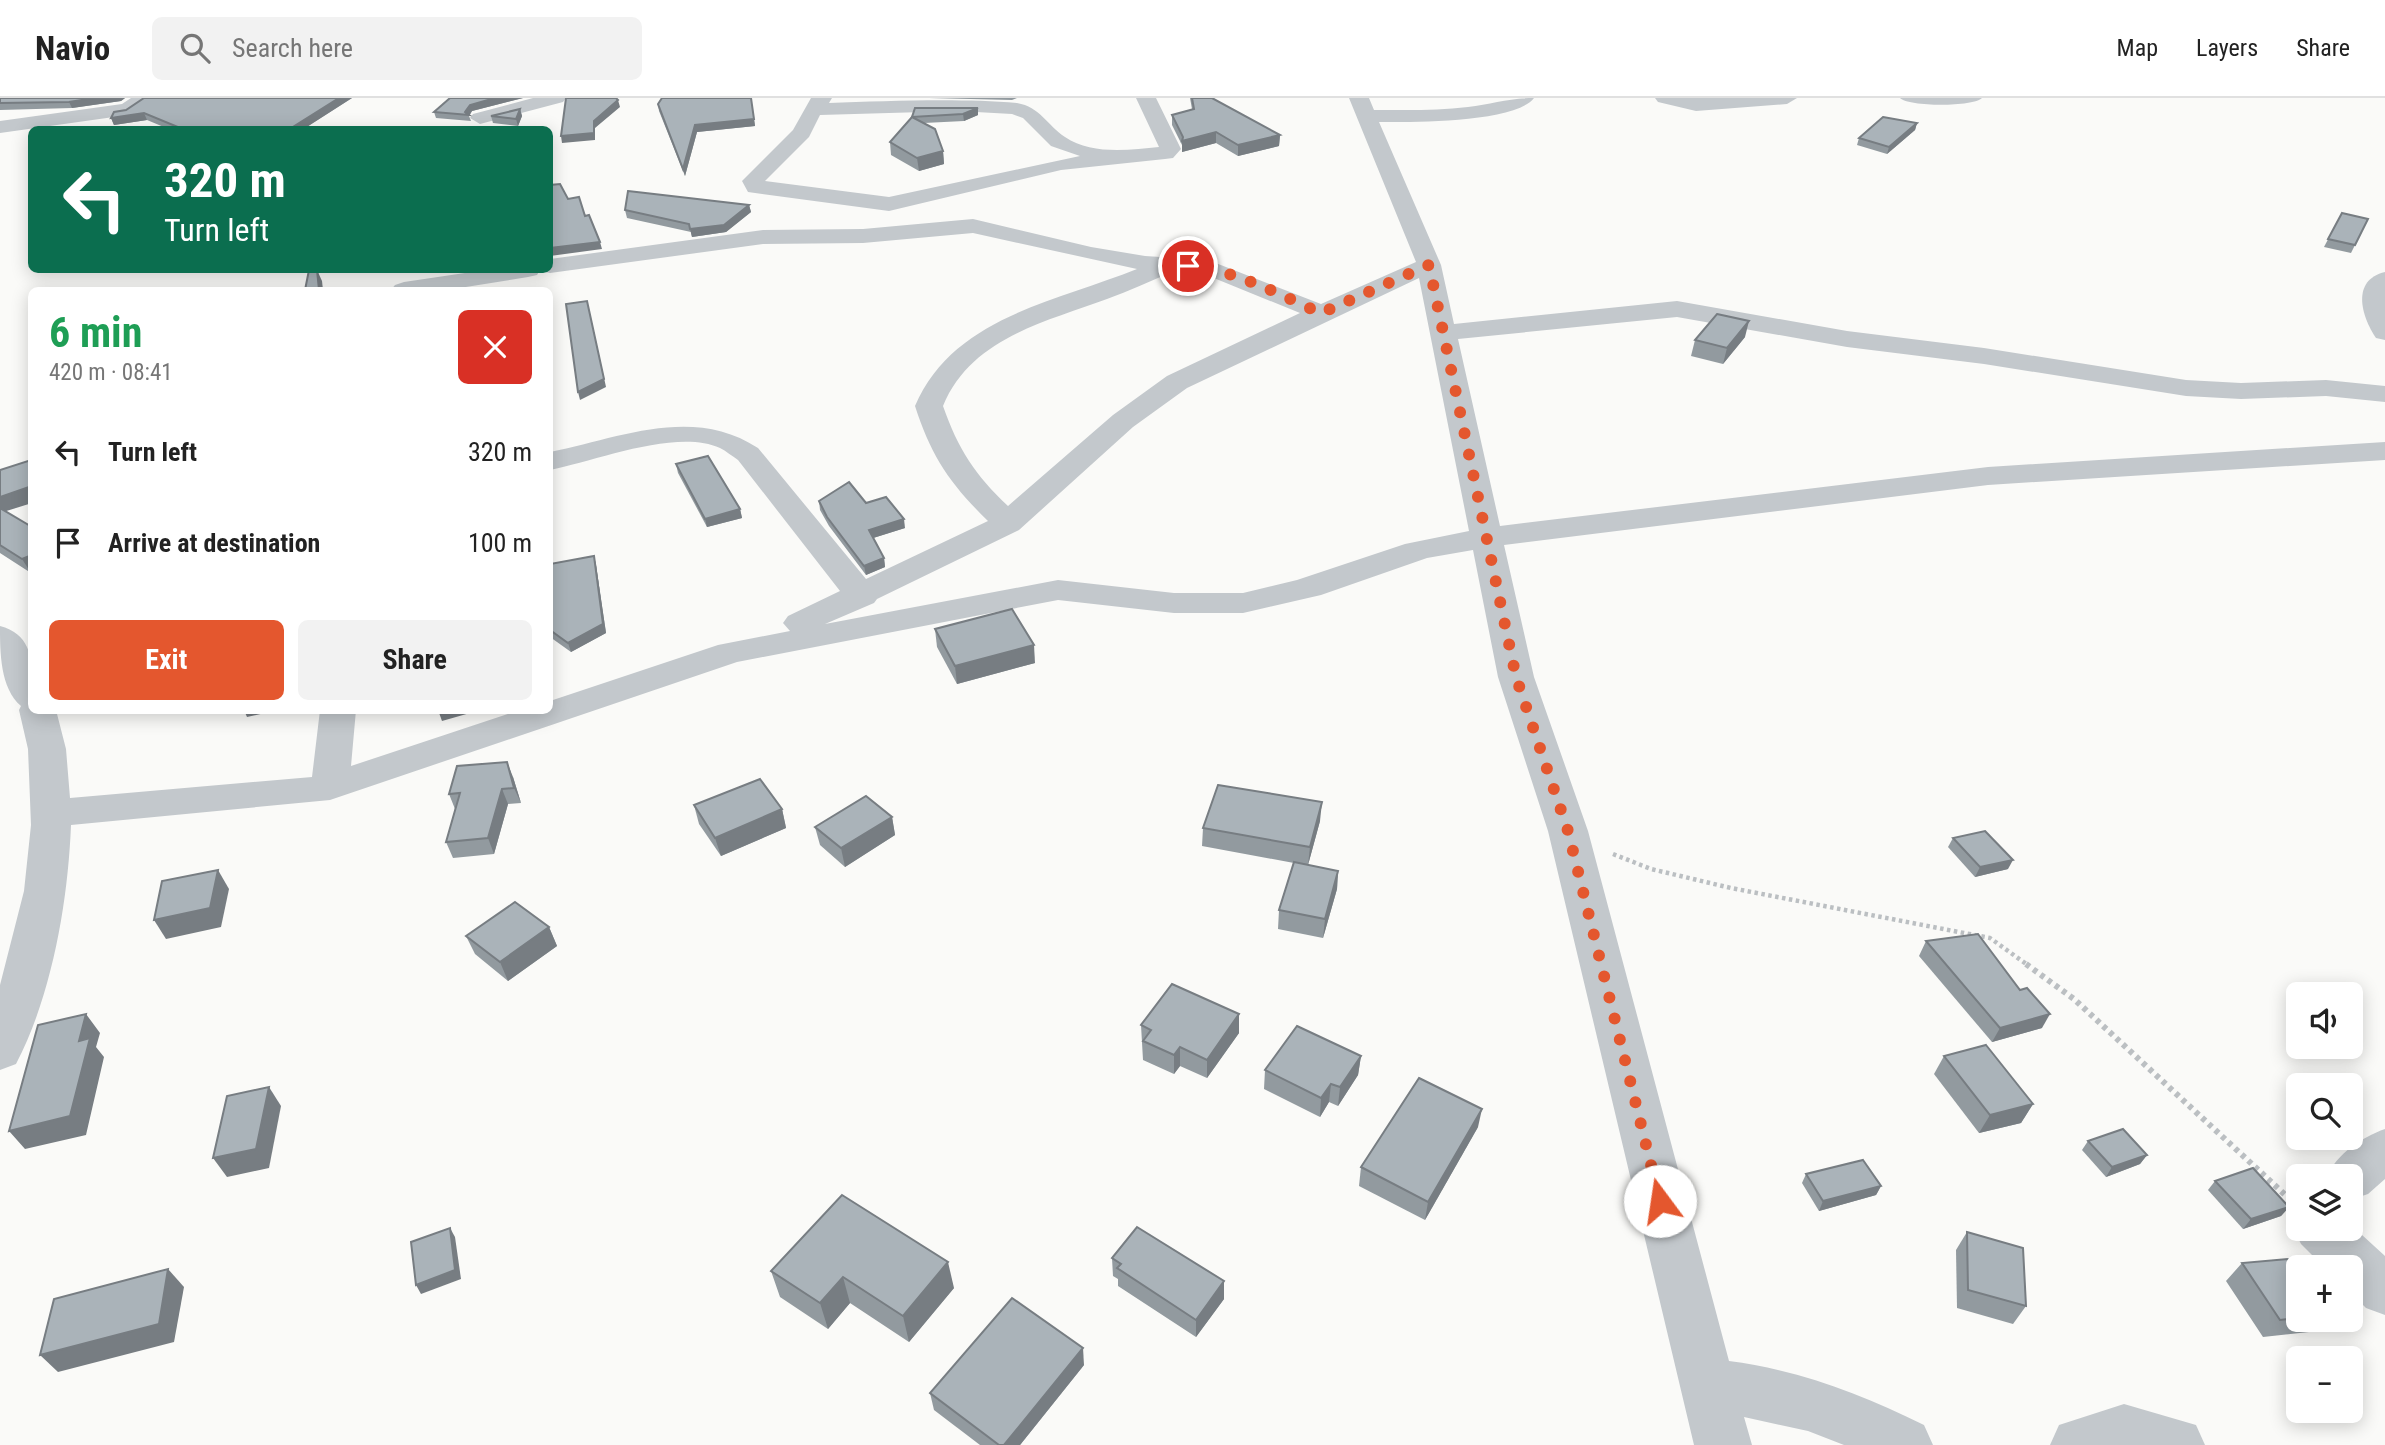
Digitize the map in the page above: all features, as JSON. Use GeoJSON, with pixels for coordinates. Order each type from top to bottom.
{"type":"FeatureCollection","features":[{"type":"Feature","properties":{"kind":"street"},"geometry":{"type":"LineString","coordinates":[[0,127],[128,109],[144,98]]}},
{"type":"Feature","properties":{"kind":"street"},"geometry":{"type":"LineString","coordinates":[[473,124],[499,98]]}},
{"type":"Feature","properties":{"kind":"street"},"geometry":{"type":"LineString","coordinates":[[473,124],[556,98]]}},
{"type":"Feature","properties":{"kind":"street"},"geometry":{"type":"LineString","coordinates":[[1115,159],[1058,142],[1030,114],[1014,108],[817,103],[803,133],[753,181],[756,187],[889,204],[1020,172],[1156,155],[1170,149],[1146,98]]}},
{"type":"Feature","properties":{"kind":"street"},"geometry":{"type":"LineString","coordinates":[[1363,107],[1412,116],[1504,106],[1524,98]]}},
{"type":"Feature","properties":{"kind":"street"},"geometry":{"type":"LineString","coordinates":[[1666,98],[1696,104],[1787,98]]}},
{"type":"Feature","properties":{"kind":"street"},"geometry":{"type":"LineString","coordinates":[[1910,98],[1972,98]]}},
{"type":"Feature","properties":{"kind":"street"},"geometry":{"type":"LineString","coordinates":[[1363,107],[1429,265],[1484,538],[1516,677],[1568,831],[1723,1445]]}},
{"type":"Feature","properties":{"kind":"street"},"geometry":{"type":"LineString","coordinates":[[553,266],[763,237],[863,236],[964,226],[1091,254],[1208,267],[1321,313]]}},
{"type":"Feature","properties":{"kind":"street"},"geometry":{"type":"LineString","coordinates":[[1008,523],[965,482],[940,437],[929,406],[939,382],[979,343],[1013,323],[1100,293],[1168,264]]}},
{"type":"Feature","properties":{"kind":"street"},"geometry":{"type":"LineString","coordinates":[[553,712],[730,653],[862,596],[1008,523],[1056,478],[1149,400],[1177,382],[1429,265]]}},
{"type":"Feature","properties":{"kind":"street"},"geometry":{"type":"LineString","coordinates":[[423,287],[509,273]]}},
{"type":"Feature","properties":{"kind":"street"},"geometry":{"type":"LineString","coordinates":[[2385,279],[2374,291],[2373,302],[2378,321],[2385,332]]}},
{"type":"Feature","properties":{"kind":"street"},"geometry":{"type":"LineString","coordinates":[[1443,333],[1677,309],[1847,339],[1984,356],[2186,387],[2241,391],[2326,388],[2385,394]]}},
{"type":"Feature","properties":{"kind":"street"},"geometry":{"type":"LineString","coordinates":[[553,460],[656,438],[697,435],[727,440],[748,454],[862,596]]}},
{"type":"Feature","properties":{"kind":"street"},"geometry":{"type":"LineString","coordinates":[[730,653],[1058,590],[1104,592],[1195,606],[1242,603],[1294,594],[1418,551],[1484,538],[1988,476],[2384,452]]}},
{"type":"Feature","properties":{"kind":"street"},"geometry":{"type":"LineString","coordinates":[[0,637],[11,648],[28,688]]}},
{"type":"Feature","properties":{"kind":"street"},"geometry":{"type":"LineString","coordinates":[[0,1051],[34,951],[48,885],[51,813],[47,736],[39,714]]}},
{"type":"Feature","properties":{"kind":"street"},"geometry":{"type":"LineString","coordinates":[[330,787],[338,714]]}},
{"type":"Feature","properties":{"kind":"street"},"geometry":{"type":"LineString","coordinates":[[51,813],[301,792],[330,787],[548,714]]}},
{"type":"Feature","properties":{"kind":"street"},"geometry":{"type":"LineString","coordinates":[[2363,1168],[2385,1150]]}},
{"type":"Feature","properties":{"kind":"street"},"geometry":{"type":"LineString","coordinates":[[2333,1241],[2385,1291]]}},
{"type":"Feature","properties":{"kind":"street"},"geometry":{"type":"LineString","coordinates":[[1706,1385],[1765,1391],[1805,1401],[1846,1416],[1904,1445]]}},
{"type":"Feature","properties":{"kind":"street"},"geometry":{"type":"LineString","coordinates":[[2079,1445],[2124,1432],[2176,1445]]}},
{"type":"Feature","properties":{"kind":"path"},"geometry":{"type":"LineString","coordinates":[[1568,831],[1611,853],[1651,869],[1990,938],[2074,999],[2286,1197]]}},
{"type":"Feature","properties":{"kind":"building"},"geometry":{"type":"Polygon","coordinates":[[[0,98],[94,98],[69,102],[0,103],[0,98]]]}},
{"type":"Feature","properties":{"kind":"building"},"geometry":{"type":"Polygon","coordinates":[[[144,98],[339,98],[294,126],[175,126],[144,113],[111,118],[114,112],[126,110],[144,98]]]}},
{"type":"Feature","properties":{"kind":"building"},"geometry":{"type":"Polygon","coordinates":[[[450,98],[495,98],[470,105],[465,112],[469,115],[434,112],[450,98]]]}},
{"type":"Feature","properties":{"kind":"building"},"geometry":{"type":"Polygon","coordinates":[[[566,98],[618,100],[594,121],[594,133],[561,136],[566,98]]]}},
{"type":"Feature","properties":{"kind":"building"},"geometry":{"type":"Polygon","coordinates":[[[662,98],[751,98],[754,119],[695,125],[683,169],[658,104],[662,98]]]}},
{"type":"Feature","properties":{"kind":"building"},"geometry":{"type":"Polygon","coordinates":[[[1192,98],[1212,98],[1280,135],[1238,145],[1216,132],[1182,141],[1183,137],[1172,115],[1194,109],[1192,98]]]}},
{"type":"Feature","properties":{"kind":"building"},"geometry":{"type":"Polygon","coordinates":[[[915,108],[978,108],[963,114],[912,117],[915,108]]]}},
{"type":"Feature","properties":{"kind":"building"},"geometry":{"type":"Polygon","coordinates":[[[520,109],[516,119],[491,116],[520,109]]]}},
{"type":"Feature","properties":{"kind":"building"},"geometry":{"type":"Polygon","coordinates":[[[912,117],[935,129],[943,151],[917,158],[890,142],[912,117]]]}},
{"type":"Feature","properties":{"kind":"building"},"geometry":{"type":"Polygon","coordinates":[[[1883,117],[1917,123],[1889,147],[1859,138],[1883,117]]]}},
{"type":"Feature","properties":{"kind":"building"},"geometry":{"type":"Polygon","coordinates":[[[560,184],[568,199],[579,197],[585,216],[589,215],[600,242],[553,248],[553,185],[560,184]]]}},
{"type":"Feature","properties":{"kind":"building"},"geometry":{"type":"Polygon","coordinates":[[[628,191],[749,205],[724,225],[690,229],[689,224],[625,210],[628,191]]]}},
{"type":"Feature","properties":{"kind":"building"},"geometry":{"type":"Polygon","coordinates":[[[2342,213],[2368,219],[2355,245],[2328,239],[2342,213]]]}},
{"type":"Feature","properties":{"kind":"building"},"geometry":{"type":"Polygon","coordinates":[[[308,273],[317,273],[319,287],[306,287],[308,273]]]}},
{"type":"Feature","properties":{"kind":"building"},"geometry":{"type":"Polygon","coordinates":[[[587,301],[604,379],[578,392],[566,304],[587,301]]]}},
{"type":"Feature","properties":{"kind":"building"},"geometry":{"type":"Polygon","coordinates":[[[1717,314],[1749,321],[1727,348],[1695,340],[1717,314]]]}},
{"type":"Feature","properties":{"kind":"building"},"geometry":{"type":"Polygon","coordinates":[[[708,456],[740,509],[705,519],[676,464],[708,456]]]}},
{"type":"Feature","properties":{"kind":"building"},"geometry":{"type":"Polygon","coordinates":[[[28,461],[28,487],[0,497],[0,470],[28,461]]]}},
{"type":"Feature","properties":{"kind":"building"},"geometry":{"type":"Polygon","coordinates":[[[849,482],[866,503],[886,497],[904,519],[869,530],[884,558],[864,566],[827,517],[819,501],[849,482]]]}},
{"type":"Feature","properties":{"kind":"building"},"geometry":{"type":"Polygon","coordinates":[[[0,508],[28,525],[28,557],[22,559],[0,545],[0,508]]]}},
{"type":"Feature","properties":{"kind":"building"},"geometry":{"type":"Polygon","coordinates":[[[594,556],[603,624],[568,643],[553,632],[553,563],[594,556]]]}},
{"type":"Feature","properties":{"kind":"building"},"geometry":{"type":"Polygon","coordinates":[[[1012,609],[1034,645],[955,666],[935,629],[1012,609]]]}},
{"type":"Feature","properties":{"kind":"building"},"geometry":{"type":"Polygon","coordinates":[[[507,762],[514,788],[502,789],[488,838],[446,842],[460,793],[449,794],[457,766],[507,762]]]}},
{"type":"Feature","properties":{"kind":"building"},"geometry":{"type":"Polygon","coordinates":[[[760,779],[782,809],[715,838],[694,805],[760,779]]]}},
{"type":"Feature","properties":{"kind":"building"},"geometry":{"type":"Polygon","coordinates":[[[1218,785],[1322,802],[1310,847],[1203,828],[1218,785]]]}},
{"type":"Feature","properties":{"kind":"building"},"geometry":{"type":"Polygon","coordinates":[[[866,796],[892,817],[841,848],[815,827],[866,796]]]}},
{"type":"Feature","properties":{"kind":"building"},"geometry":{"type":"Polygon","coordinates":[[[1985,831],[2013,860],[1980,867],[1953,838],[1985,831]]]}},
{"type":"Feature","properties":{"kind":"building"},"geometry":{"type":"Polygon","coordinates":[[[1294,862],[1338,871],[1325,919],[1279,910],[1294,862]]]}},
{"type":"Feature","properties":{"kind":"building"},"geometry":{"type":"Polygon","coordinates":[[[218,870],[210,908],[154,920],[162,881],[218,870]]]}},
{"type":"Feature","properties":{"kind":"building"},"geometry":{"type":"Polygon","coordinates":[[[515,902],[549,927],[500,962],[466,936],[515,902]]]}},
{"type":"Feature","properties":{"kind":"building"},"geometry":{"type":"Polygon","coordinates":[[[1978,934],[2020,990],[2027,988],[2050,1014],[2000,1028],[1926,941],[1978,934]]]}},
{"type":"Feature","properties":{"kind":"building"},"geometry":{"type":"Polygon","coordinates":[[[1172,984],[1239,1014],[1207,1060],[1180,1047],[1174,1055],[1143,1041],[1151,1030],[1141,1025],[1172,984]]]}},
{"type":"Feature","properties":{"kind":"building"},"geometry":{"type":"Polygon","coordinates":[[[86,1014],[79,1041],[90,1038],[70,1116],[9,1131],[38,1025],[86,1014]]]}},
{"type":"Feature","properties":{"kind":"building"},"geometry":{"type":"Polygon","coordinates":[[[1297,1026],[1361,1056],[1340,1087],[1331,1084],[1321,1098],[1265,1070],[1297,1026]]]}},
{"type":"Feature","properties":{"kind":"building"},"geometry":{"type":"Polygon","coordinates":[[[1986,1045],[2033,1104],[1990,1115],[1944,1056],[1986,1045]]]}},
{"type":"Feature","properties":{"kind":"building"},"geometry":{"type":"Polygon","coordinates":[[[1419,1078],[1482,1109],[1428,1202],[1361,1167],[1419,1078]]]}},
{"type":"Feature","properties":{"kind":"building"},"geometry":{"type":"Polygon","coordinates":[[[269,1087],[256,1149],[213,1158],[227,1096],[269,1087]]]}},
{"type":"Feature","properties":{"kind":"building"},"geometry":{"type":"Polygon","coordinates":[[[2123,1129],[2147,1155],[2112,1167],[2088,1141],[2123,1129]]]}},
{"type":"Feature","properties":{"kind":"building"},"geometry":{"type":"Polygon","coordinates":[[[1863,1160],[1881,1186],[1823,1201],[1806,1174],[1863,1160]]]}},
{"type":"Feature","properties":{"kind":"building"},"geometry":{"type":"Polygon","coordinates":[[[2253,1168],[2286,1204],[2286,1208],[2251,1219],[2215,1181],[2253,1168]]]}},
{"type":"Feature","properties":{"kind":"building"},"geometry":{"type":"Polygon","coordinates":[[[842,1195],[948,1262],[903,1316],[843,1277],[820,1303],[771,1271],[842,1195]]]}},
{"type":"Feature","properties":{"kind":"building"},"geometry":{"type":"Polygon","coordinates":[[[1137,1227],[1224,1281],[1196,1320],[1117,1268],[1121,1264],[1112,1258],[1137,1227]]]}},
{"type":"Feature","properties":{"kind":"building"},"geometry":{"type":"Polygon","coordinates":[[[450,1228],[455,1270],[416,1285],[411,1242],[450,1228]]]}},
{"type":"Feature","properties":{"kind":"building"},"geometry":{"type":"Polygon","coordinates":[[[1967,1232],[2023,1248],[2026,1306],[1968,1290],[1967,1232]]]}},
{"type":"Feature","properties":{"kind":"building"},"geometry":{"type":"Polygon","coordinates":[[[2286,1259],[2286,1319],[2280,1320],[2242,1263],[2286,1259]]]}},
{"type":"Feature","properties":{"kind":"building"},"geometry":{"type":"Polygon","coordinates":[[[168,1269],[159,1324],[40,1355],[54,1299],[168,1269]]]}},
{"type":"Feature","properties":{"kind":"building"},"geometry":{"type":"Polygon","coordinates":[[[1012,1298],[1083,1348],[1004,1445],[999,1445],[930,1393],[1012,1298]]]}},
{"type":"Feature","properties":{"kind":"route"},"geometry":{"type":"LineString","coordinates":[[1188,266],[1208,267],[1243,279],[1321,313],[1429,265],[1484,538],[1516,677],[1568,831],[1660,1201]]}}]}
